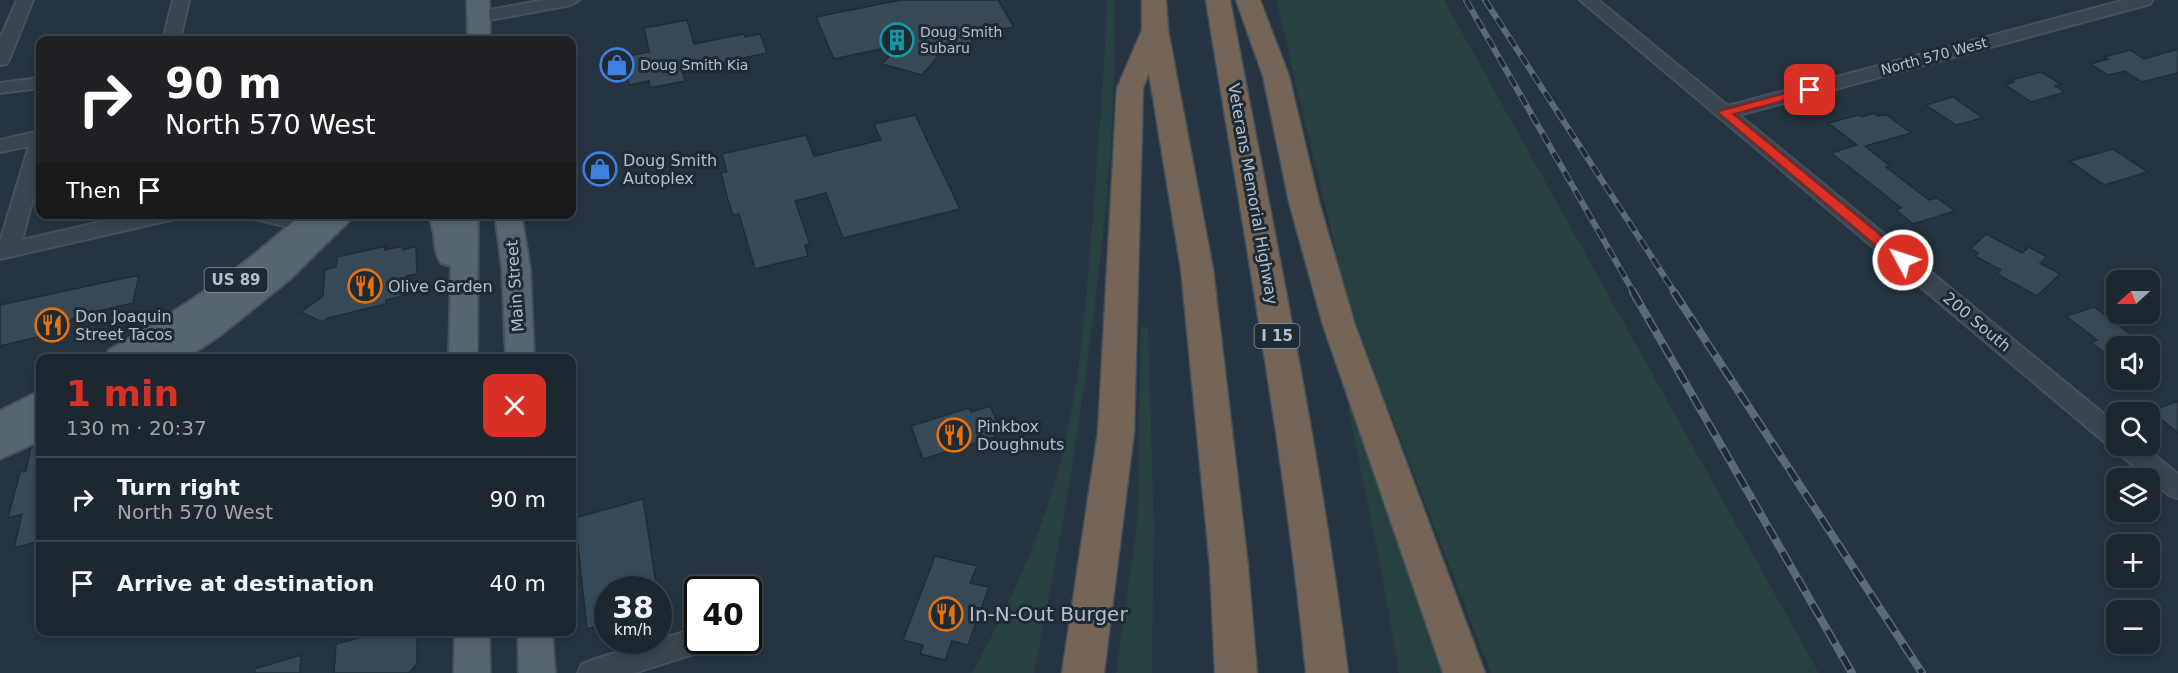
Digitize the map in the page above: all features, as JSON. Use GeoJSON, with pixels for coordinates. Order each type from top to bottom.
{"type":"FeatureCollection","features":[{"type":"Feature","properties":{"kind":"highway","name":"Veterans Memorial Highway"},"geometry":{"type":"LineString","coordinates":[[1218,0],[1296,446],[1328,673]]}},
{"type":"Feature","properties":{"kind":"highway"},"geometry":{"type":"LineString","coordinates":[[1248,0],[1276,76],[1304,202],[1339,325],[1464,673]]}},
{"type":"Feature","properties":{"kind":"highway"},"geometry":{"type":"LineString","coordinates":[[1083,673],[1113,464],[1120,373],[1130,88],[1154,15]]}},
{"type":"Feature","properties":{"kind":"highway"},"geometry":{"type":"LineString","coordinates":[[1154,15],[1197,269],[1229,566],[1236,673]]}},
{"type":"Feature","properties":{"kind":"highway"},"geometry":{"type":"LineString","coordinates":[[1068,673],[1097,572]]}},
{"type":"Feature","properties":{"kind":"main road"},"geometry":{"type":"LineString","coordinates":[[478,9],[479,36]]}},
{"type":"Feature","properties":{"kind":"main road","name":"US 89"},"geometry":{"type":"LineString","coordinates":[[126,354],[165,331],[285,244],[315,225],[330,219]]}},
{"type":"Feature","properties":{"kind":"main road","name":"US 89"},"geometry":{"type":"LineString","coordinates":[[170,354],[197,337],[315,225],[338,219]]}},
{"type":"Feature","properties":{"kind":"main road"},"geometry":{"type":"LineString","coordinates":[[444,219],[446,222],[451,281],[462,301]]}},
{"type":"Feature","properties":{"kind":"main road"},"geometry":{"type":"LineString","coordinates":[[463,354],[465,219]]}},
{"type":"Feature","properties":{"kind":"main road","name":"Main Street"},"geometry":{"type":"LineString","coordinates":[[509,219],[516,268],[520,354]]}},
{"type":"Feature","properties":{"kind":"main road"},"geometry":{"type":"LineString","coordinates":[[0,425],[36,405]]}},
{"type":"Feature","properties":{"kind":"main road"},"geometry":{"type":"LineString","coordinates":[[0,447],[36,429]]}},
{"type":"Feature","properties":{"kind":"main road"},"geometry":{"type":"LineString","coordinates":[[472,636],[472,673]]}},
{"type":"Feature","properties":{"kind":"main road"},"geometry":{"type":"LineString","coordinates":[[535,636],[537,673]]}},
{"type":"Feature","properties":{"kind":"street"},"geometry":{"type":"LineString","coordinates":[[0,60],[25,0]]}},
{"type":"Feature","properties":{"kind":"street"},"geometry":{"type":"LineString","coordinates":[[172,36],[181,0]]}},
{"type":"Feature","properties":{"kind":"street"},"geometry":{"type":"LineString","coordinates":[[478,9],[571,0]]}},
{"type":"Feature","properties":{"kind":"street","name":"200 South"},"geometry":{"type":"LineString","coordinates":[[1588,0],[2106,429]]}},
{"type":"Feature","properties":{"kind":"street","name":"North 570 West"},"geometry":{"type":"LineString","coordinates":[[1724,113],[2144,0]]}},
{"type":"Feature","properties":{"kind":"street"},"geometry":{"type":"LineString","coordinates":[[0,88],[36,83]]}},
{"type":"Feature","properties":{"kind":"street"},"geometry":{"type":"LineString","coordinates":[[0,146],[36,139]]}},
{"type":"Feature","properties":{"kind":"street"},"geometry":{"type":"LineString","coordinates":[[4,251],[36,151]]}},
{"type":"Feature","properties":{"kind":"street"},"geometry":{"type":"LineString","coordinates":[[4,251],[129,219]]}},
{"type":"Feature","properties":{"kind":"street"},"geometry":{"type":"LineString","coordinates":[[286,219],[315,225]]}},
{"type":"Feature","properties":{"kind":"street"},"geometry":{"type":"LineString","coordinates":[[2139,456],[2178,488]]}},
{"type":"Feature","properties":{"kind":"street"},"geometry":{"type":"LineString","coordinates":[[592,673],[684,645]]}},
{"type":"Feature","properties":{"kind":"green space"},"geometry":{"type":"Polygon","coordinates":[[[1107,0],[1114,0],[1115,22],[1109,171],[1103,234],[1079,424],[1034,673],[972,673],[1012,594],[1035,540],[1054,485],[1068,428],[1082,342],[1101,113],[1107,0]]]}},
{"type":"Feature","properties":{"kind":"green space"},"geometry":{"type":"Polygon","coordinates":[[[1276,0],[1444,0],[1819,673],[1491,673],[1346,293],[1276,0]]]}},
{"type":"Feature","properties":{"kind":"green space"},"geometry":{"type":"Polygon","coordinates":[[[1140,327],[1148,327],[1154,527],[1152,673],[1116,673],[1138,519],[1140,327]]]}},
{"type":"Feature","properties":{"kind":"green space"},"geometry":{"type":"Polygon","coordinates":[[[1348,408],[1351,408],[1443,673],[1399,673],[1381,569],[1348,408]]]}},
{"type":"Feature","properties":{"kind":"building","name":"Doug Smith Subaru"},"geometry":{"type":"Polygon","coordinates":[[[901,0],[998,0],[1014,27],[978,34],[959,56],[942,52],[922,75],[882,64],[899,45],[834,59],[816,17],[901,0]]]}},
{"type":"Feature","properties":{"kind":"building"},"geometry":{"type":"Polygon","coordinates":[[[687,20],[694,44],[744,34],[745,37],[760,34],[767,53],[682,71],[685,81],[650,88],[649,81],[629,85],[623,57],[649,52],[644,28],[687,20]]]}},
{"type":"Feature","properties":{"kind":"building"},"geometry":{"type":"Polygon","coordinates":[[[2178,49],[2178,73],[2142,82],[2125,71],[2108,75],[2090,64],[2108,59],[2104,57],[2130,50],[2144,59],[2178,49]]]}},
{"type":"Feature","properties":{"kind":"building"},"geometry":{"type":"Polygon","coordinates":[[[2041,72],[2061,84],[2055,86],[2065,92],[2031,102],[2005,85],[2014,82],[2011,80],[2041,72]]]}},
{"type":"Feature","properties":{"kind":"building"},"geometry":{"type":"Polygon","coordinates":[[[1953,97],[1983,118],[1956,125],[1926,105],[1953,97]]]}},
{"type":"Feature","properties":{"kind":"building"},"geometry":{"type":"Polygon","coordinates":[[[1874,113],[1878,116],[1887,115],[1911,133],[1865,146],[1890,166],[1886,167],[1929,200],[1937,198],[1955,211],[1913,224],[1896,210],[1901,208],[1831,153],[1857,145],[1828,123],[1874,113]]]}},
{"type":"Feature","properties":{"kind":"building"},"geometry":{"type":"Polygon","coordinates":[[[915,115],[960,209],[843,238],[826,193],[795,201],[810,244],[805,245],[808,256],[755,269],[739,214],[733,215],[728,200],[721,173],[727,172],[722,154],[806,135],[814,156],[881,140],[874,124],[915,115]]]}},
{"type":"Feature","properties":{"kind":"building"},"geometry":{"type":"Polygon","coordinates":[[[2113,149],[2148,172],[2104,185],[2070,161],[2113,149]]]}},
{"type":"Feature","properties":{"kind":"building"},"geometry":{"type":"Polygon","coordinates":[[[1986,234],[2022,253],[2029,247],[2047,257],[2040,263],[2060,274],[2037,296],[1997,274],[2001,270],[1975,256],[1978,253],[1970,249],[1986,234]]]}},
{"type":"Feature","properties":{"kind":"building","name":"Olive Garden"},"geometry":{"type":"Polygon","coordinates":[[[386,246],[385,250],[403,246],[403,250],[416,246],[417,274],[406,276],[406,295],[386,300],[386,304],[328,318],[322,322],[301,312],[323,296],[325,270],[336,267],[337,257],[386,246]]]}},
{"type":"Feature","properties":{"kind":"building"},"geometry":{"type":"Polygon","coordinates":[[[139,275],[133,303],[76,316],[55,333],[0,346],[0,305],[139,275]]]}},
{"type":"Feature","properties":{"kind":"building"},"geometry":{"type":"Polygon","coordinates":[[[2094,307],[2106,316],[2106,324],[2117,324],[2133,336],[2106,336],[2106,354],[2091,342],[2097,340],[2066,316],[2094,307]]]}},
{"type":"Feature","properties":{"kind":"building"},"geometry":{"type":"Polygon","coordinates":[[[2178,401],[2178,433],[2160,418],[2160,408],[2178,401]]]}},
{"type":"Feature","properties":{"kind":"building","name":"Pinkbox Doughnuts"},"geometry":{"type":"Polygon","coordinates":[[[990,406],[1001,430],[994,433],[995,437],[923,459],[911,426],[969,408],[971,412],[990,406]]]}},
{"type":"Feature","properties":{"kind":"building"},"geometry":{"type":"Polygon","coordinates":[[[36,445],[36,542],[14,548],[22,514],[8,518],[20,472],[26,471],[31,447],[36,445]]]}},
{"type":"Feature","properties":{"kind":"building"},"geometry":{"type":"Polygon","coordinates":[[[643,499],[655,576],[594,576],[594,627],[587,629],[576,518],[643,499]]]}},
{"type":"Feature","properties":{"kind":"building","name":"In-N-Out Burger"},"geometry":{"type":"Polygon","coordinates":[[[935,556],[977,566],[970,583],[989,587],[968,645],[952,641],[945,660],[920,654],[923,645],[903,640],[935,556]]]}},
{"type":"Feature","properties":{"kind":"building"},"geometry":{"type":"Polygon","coordinates":[[[365,636],[417,636],[417,664],[409,673],[334,673],[336,644],[365,636]]]}},
{"type":"Feature","properties":{"kind":"building"},"geometry":{"type":"Polygon","coordinates":[[[301,655],[300,673],[255,673],[254,669],[301,655]]]}},
{"type":"Feature","properties":{"kind":"railway"},"geometry":{"type":"LineString","coordinates":[[1466,0],[1634,293]]}},
{"type":"Feature","properties":{"kind":"railway"},"geometry":{"type":"LineString","coordinates":[[1485,0],[1675,293]]}},
{"type":"Feature","properties":{"kind":"railway"},"geometry":{"type":"LineString","coordinates":[[1633,292],[1852,673]]}},
{"type":"Feature","properties":{"kind":"railway"},"geometry":{"type":"LineString","coordinates":[[1674,292],[1922,673]]}},
{"type":"Feature","properties":{"kind":"place","name":"Doug Smith Subaru"},"geometry":{"type":"Point","coordinates":[897,40]}},
{"type":"Feature","properties":{"kind":"place","name":"Doug Smith Kia"},"geometry":{"type":"Point","coordinates":[617,65]}},
{"type":"Feature","properties":{"kind":"place","name":"Doug Smith Autoplex"},"geometry":{"type":"Point","coordinates":[600,169]}},
{"type":"Feature","properties":{"kind":"place","name":"Olive Garden"},"geometry":{"type":"Point","coordinates":[365,286]}},
{"type":"Feature","properties":{"kind":"place","name":"Don Joaquin Street Tacos"},"geometry":{"type":"Point","coordinates":[52,325]}},
{"type":"Feature","properties":{"kind":"place","name":"Pinkbox Doughnuts"},"geometry":{"type":"Point","coordinates":[954,435]}},
{"type":"Feature","properties":{"kind":"place","name":"In-N-Out Burger"},"geometry":{"type":"Point","coordinates":[946,614]}},
{"type":"Feature","properties":{"kind":"route"},"geometry":{"type":"LineString","coordinates":[[1810,90],[1724,113],[1903,260]]}}]}
